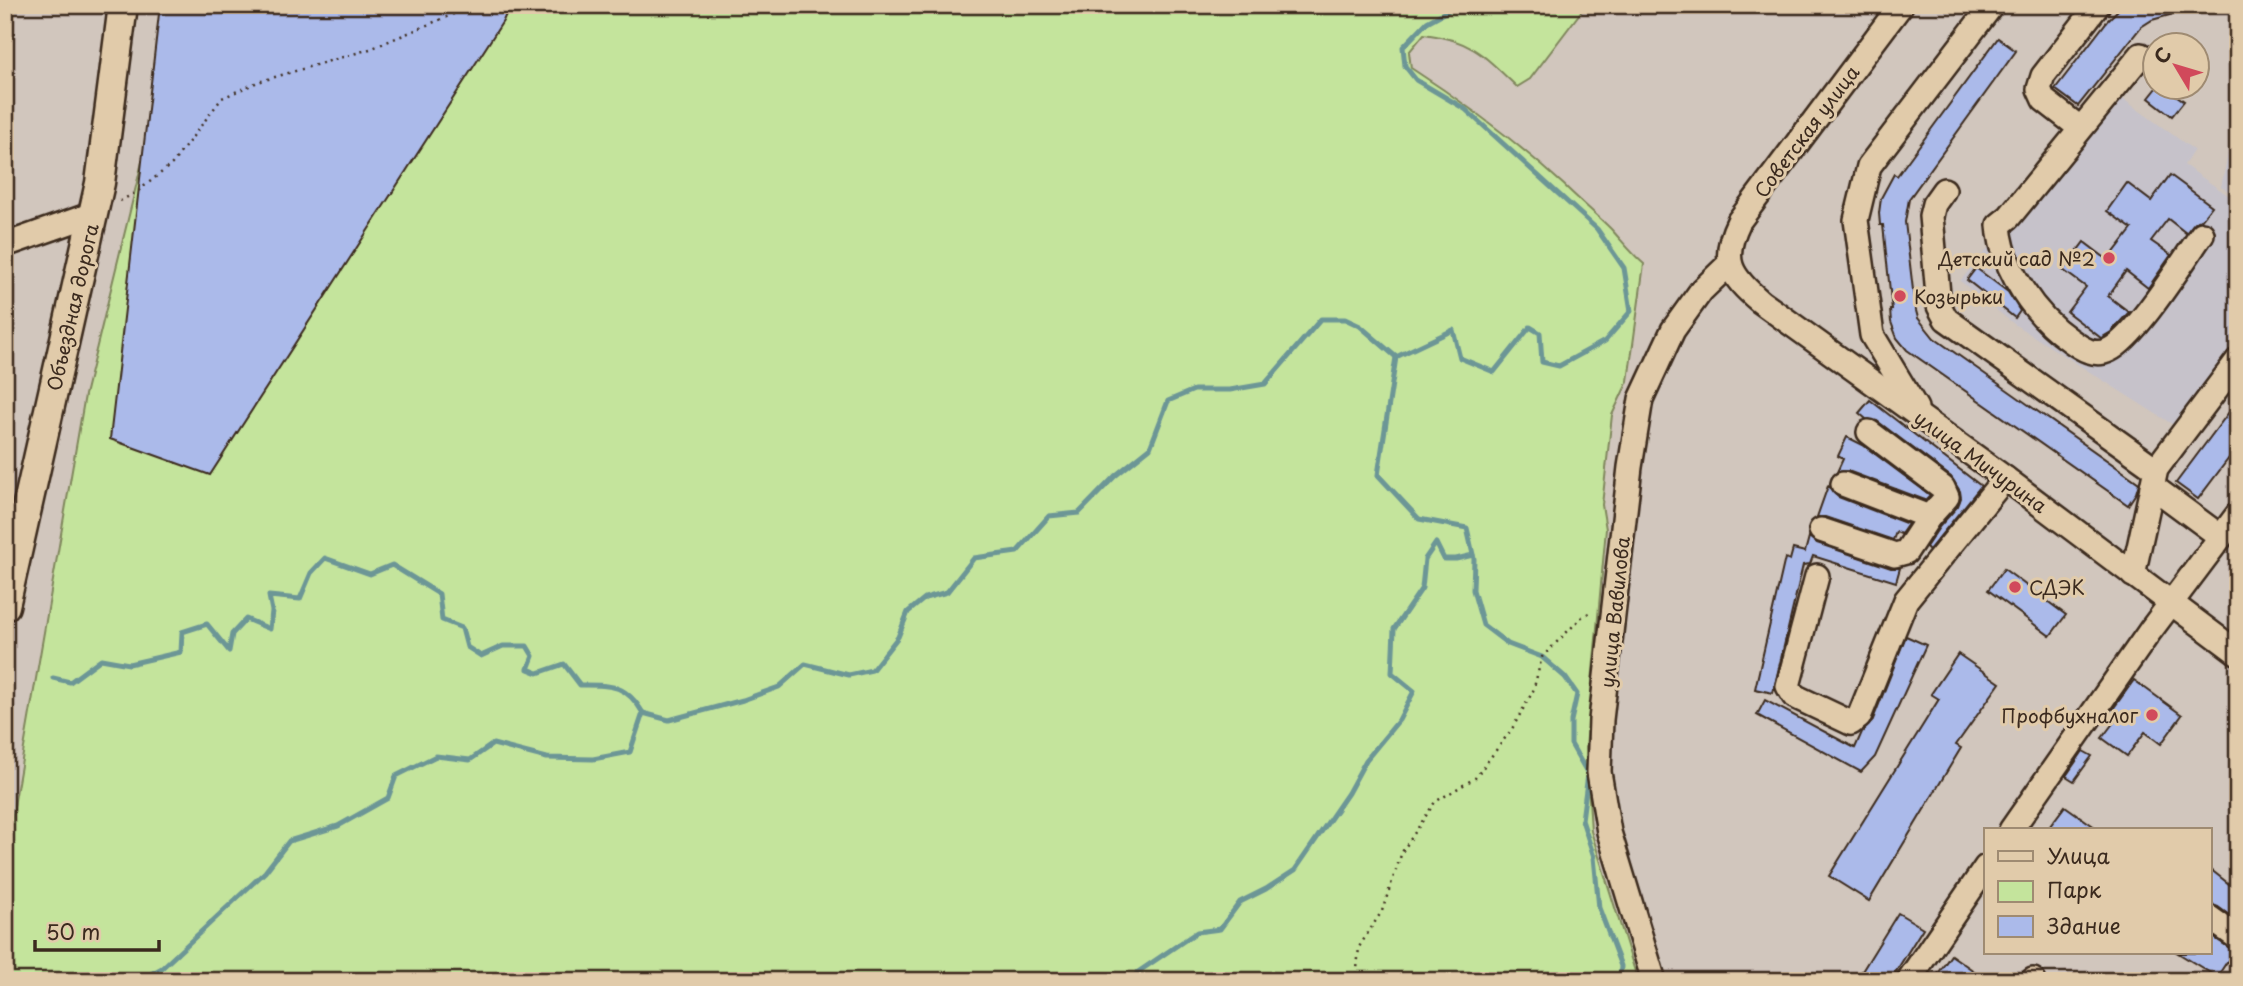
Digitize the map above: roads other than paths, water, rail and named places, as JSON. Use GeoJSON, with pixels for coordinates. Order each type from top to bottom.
{"type":"FeatureCollection","features":[{"type":"Feature","properties":{"kind":"main road","name":"Объездная дорога"},"geometry":{"type":"LineString","coordinates":[[5,606],[100,183],[123,5]]}},
{"type":"Feature","properties":{"kind":"street","name":"Советская улица"},"geometry":{"type":"LineString","coordinates":[[1730,264],[1728,254],[1731,239],[1740,221],[1901,5]]}},
{"type":"Feature","properties":{"kind":"street"},"geometry":{"type":"LineString","coordinates":[[1921,417],[1872,335],[1856,220],[1869,166],[1992,5]]}},
{"type":"Feature","properties":{"kind":"street"},"geometry":{"type":"LineString","coordinates":[[2080,128],[2044,100],[2039,89],[2043,76],[2089,8]]}},
{"type":"Feature","properties":{"kind":"street"},"geometry":{"type":"LineString","coordinates":[[2141,55],[2009,217],[1999,225],[2011,268],[2041,315],[2061,334],[2082,348],[2099,353],[2127,339],[2203,234]]}},
{"type":"Feature","properties":{"kind":"street"},"geometry":{"type":"LineString","coordinates":[[1944,190],[1934,204],[1931,216],[1938,306],[1946,319],[2154,477],[2221,537]]}},
{"type":"Feature","properties":{"kind":"street"},"geometry":{"type":"LineString","coordinates":[[5,245],[93,214]]}},
{"type":"Feature","properties":{"kind":"street","name":"улица Мичурина"},"geometry":{"type":"LineString","coordinates":[[1730,264],[1745,288],[1761,302],[2005,478],[2238,653]]}},
{"type":"Feature","properties":{"kind":"street","name":"улица Вавилова"},"geometry":{"type":"LineString","coordinates":[[1654,981],[1609,832],[1599,772],[1601,720],[1630,467],[1641,399],[1673,330],[1701,291],[1730,264]]}},
{"type":"Feature","properties":{"kind":"street"},"geometry":{"type":"LineString","coordinates":[[2133,575],[2154,477],[2238,359]]}},
{"type":"Feature","properties":{"kind":"street"},"geometry":{"type":"LineString","coordinates":[[1821,530],[1895,555],[1906,552],[1929,517],[1947,497],[1943,488],[1868,432]]}},
{"type":"Feature","properties":{"kind":"street"},"geometry":{"type":"LineString","coordinates":[[1817,576],[1788,687],[1794,696],[1851,723],[1859,717],[1906,600],[2005,478]]}},
{"type":"Feature","properties":{"kind":"street"},"geometry":{"type":"LineString","coordinates":[[1843,484],[1929,517]]}},
{"type":"Feature","properties":{"kind":"street"},"geometry":{"type":"LineString","coordinates":[[2012,828],[2095,707],[2238,514]]}},
{"type":"Feature","properties":{"kind":"street"},"geometry":{"type":"LineString","coordinates":[[1911,545],[1933,566]]}},
{"type":"Feature","properties":{"kind":"street"},"geometry":{"type":"LineString","coordinates":[[1908,981],[1984,870]]}},
{"type":"Feature","properties":{"kind":"street"},"geometry":{"type":"LineString","coordinates":[[2212,919],[2238,938]]}},
{"type":"Feature","properties":{"kind":"waterway"},"geometry":{"type":"LineString","coordinates":[[1458,5],[1427,22],[1403,47],[1405,66],[1416,80],[1465,109],[1597,229],[1624,268],[1631,311],[1605,341],[1559,366],[1542,362],[1540,333],[1530,327],[1494,372],[1460,358],[1453,330],[1396,357],[1378,475],[1419,519],[1467,528],[1474,559],[1473,590],[1483,625],[1508,644],[1542,657],[1565,677],[1577,694],[1571,721],[1571,744],[1588,774],[1582,820],[1594,857],[1599,908],[1621,966],[1620,981]]}},
{"type":"Feature","properties":{"kind":"waterway"},"geometry":{"type":"LineString","coordinates":[[138,981],[162,968],[265,872],[289,841],[338,826],[388,798],[396,776],[436,756],[470,760],[493,744],[547,758],[593,759],[630,752],[643,713],[669,720],[743,700],[779,687],[805,664],[849,675],[872,670],[898,637],[908,612],[925,598],[947,592],[974,558],[1017,552],[1049,516],[1079,513],[1115,476],[1150,448],[1168,401],[1194,390],[1230,390],[1265,384],[1321,319],[1345,319],[1360,326],[1396,357]]}},
{"type":"Feature","properties":{"kind":"waterway"},"geometry":{"type":"LineString","coordinates":[[1131,981],[1138,972],[1197,932],[1220,929],[1240,902],[1295,870],[1348,793],[1366,760],[1399,720],[1414,691],[1392,673],[1394,629],[1422,588],[1425,559],[1436,543],[1444,559],[1473,555]]}},
{"type":"Feature","properties":{"kind":"waterway"},"geometry":{"type":"LineString","coordinates":[[53,678],[70,682],[101,659],[129,664],[181,652],[182,632],[207,624],[229,651],[232,634],[246,619],[270,629],[272,611],[269,596],[300,599],[311,573],[325,558],[370,574],[392,565],[439,594],[442,620],[462,628],[467,647],[481,656],[503,646],[527,646],[533,656],[528,669],[538,673],[564,664],[580,685],[610,686],[624,691],[643,713]]}},
{"type":"Feature","properties":{"kind":"place","name":"Детский сад №2"},"geometry":{"type":"Point","coordinates":[2109,258]}},
{"type":"Feature","properties":{"kind":"place","name":"Козырьки"},"geometry":{"type":"Point","coordinates":[1900,296]}},
{"type":"Feature","properties":{"kind":"place","name":"СДЭК"},"geometry":{"type":"Point","coordinates":[2015,587]}},
{"type":"Feature","properties":{"kind":"place","name":"Профбухналог"},"geometry":{"type":"Point","coordinates":[2152,715]}}]}
